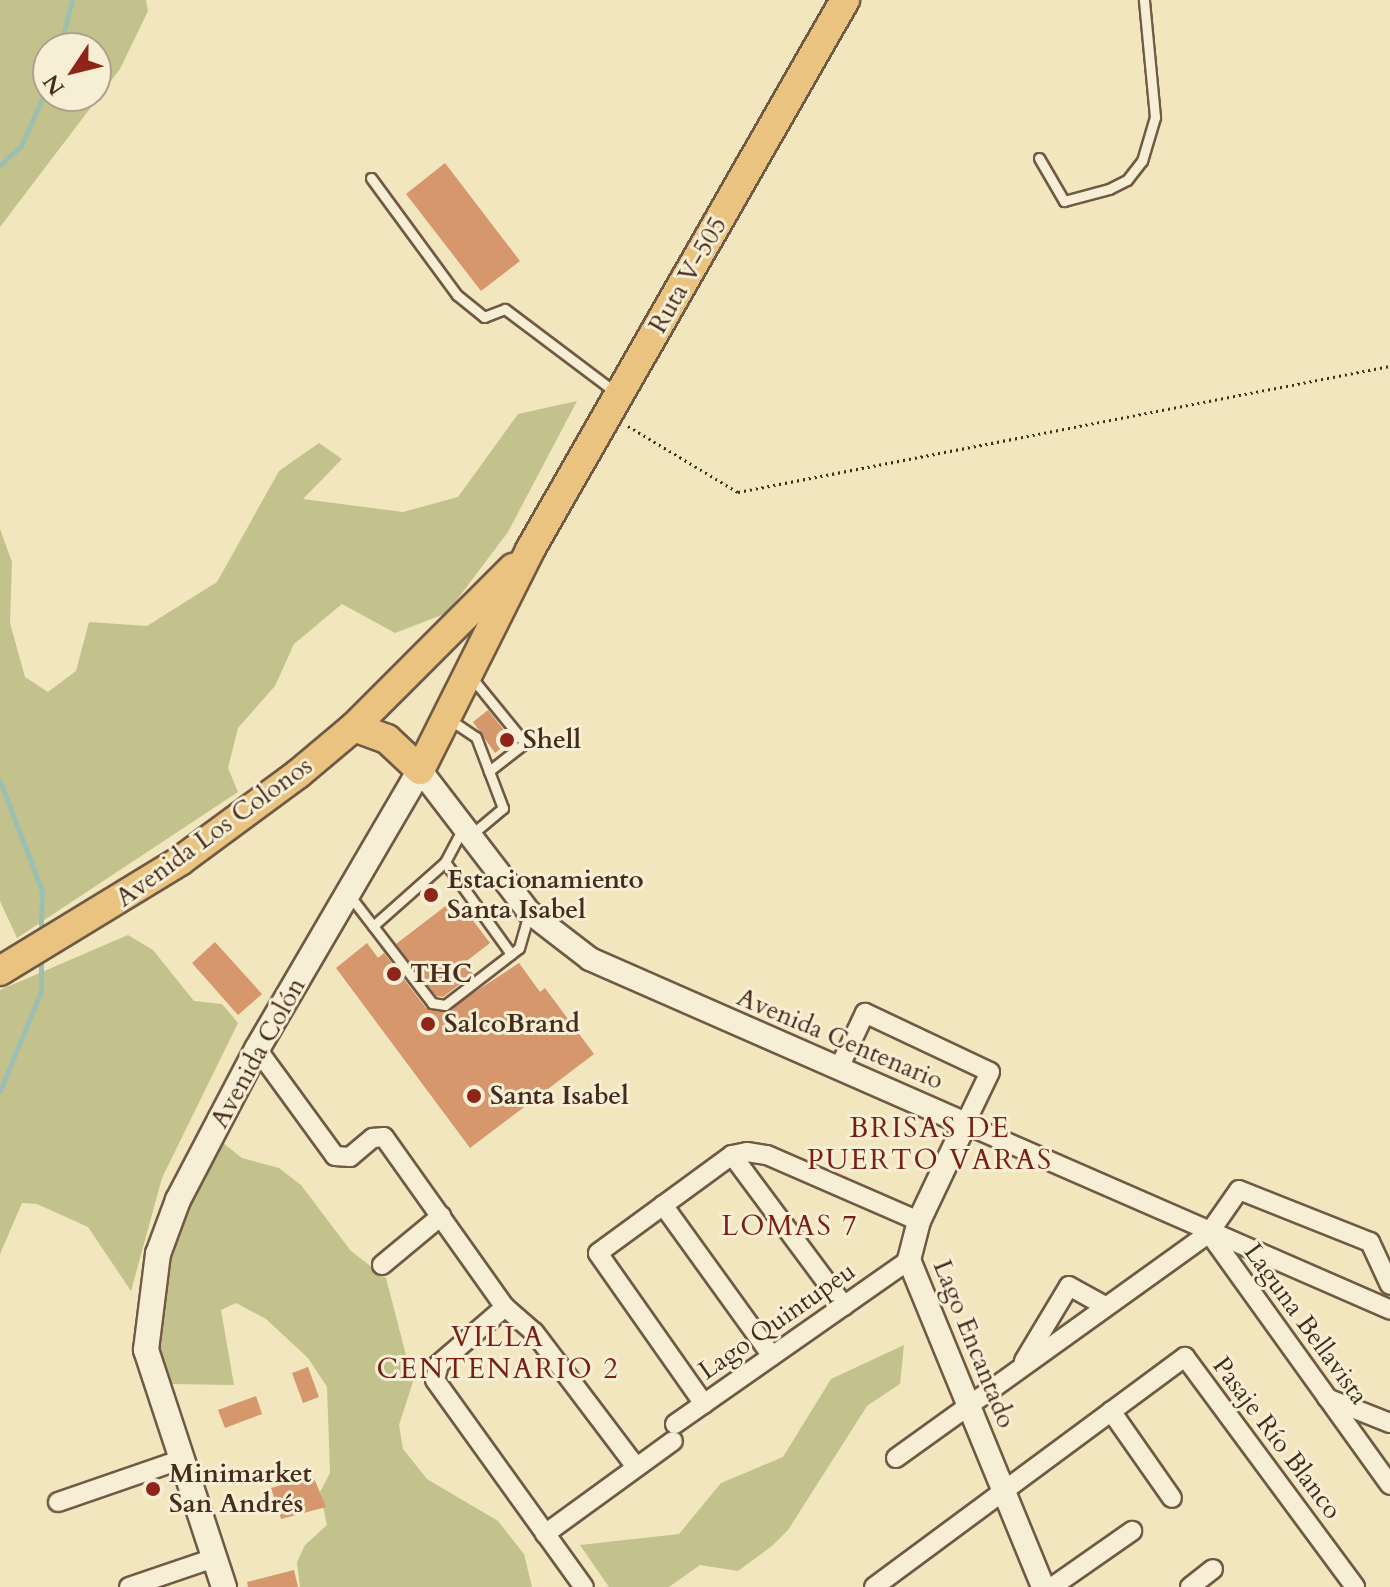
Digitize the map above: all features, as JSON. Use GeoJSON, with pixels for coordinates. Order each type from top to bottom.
{"type":"FeatureCollection","features":[{"type":"Feature","properties":{"kind":"main road","name":"Ruta V-505"},"geometry":{"type":"LineString","coordinates":[[530,550],[845,0]]}},
{"type":"Feature","properties":{"kind":"main road","name":"Avenida Colón"},"geometry":{"type":"LineString","coordinates":[[224,1587],[146,1350],[152,1282],[178,1200],[257,1049],[350,896],[420,770],[530,550]]}},
{"type":"Feature","properties":{"kind":"main road","name":"Avenida Los Colonos"},"geometry":{"type":"LineString","coordinates":[[0,971],[180,861],[354,727],[530,550]]}},
{"type":"Feature","properties":{"kind":"main road"},"geometry":{"type":"LineString","coordinates":[[354,727],[387,739],[420,770]]}},
{"type":"Feature","properties":{"kind":"street","name":"Avenida Centenario"},"geometry":{"type":"LineString","coordinates":[[420,770],[529,912],[612,971],[1390,1310]]}},
{"type":"Feature","properties":{"kind":"street"},"geometry":{"type":"LineString","coordinates":[[839,1068],[865,1013],[990,1072],[965,1124]]}},
{"type":"Feature","properties":{"kind":"street"},"geometry":{"type":"LineString","coordinates":[[257,1049],[335,1156],[350,1157],[373,1138],[384,1137],[505,1307],[534,1332],[636,1467]]}},
{"type":"Feature","properties":{"kind":"street","name":"Lago Encantado"},"geometry":{"type":"LineString","coordinates":[[965,1124],[919,1221],[909,1260],[1043,1587]]}},
{"type":"Feature","properties":{"kind":"street"},"geometry":{"type":"LineString","coordinates":[[732,1155],[844,1306]]}},
{"type":"Feature","properties":{"kind":"street"},"geometry":{"type":"LineString","coordinates":[[704,1404],[598,1253],[732,1155],[767,1155],[919,1221]]}},
{"type":"Feature","properties":{"kind":"street"},"geometry":{"type":"LineString","coordinates":[[896,1458],[1209,1233],[1239,1190],[1370,1242],[1390,1285]]}},
{"type":"Feature","properties":{"kind":"street"},"geometry":{"type":"LineString","coordinates":[[663,1205],[772,1356]]}},
{"type":"Feature","properties":{"kind":"street"},"geometry":{"type":"LineString","coordinates":[[382,1265],[441,1216]]}},
{"type":"Feature","properties":{"kind":"street","name":"Laguna Bellavista"},"geometry":{"type":"LineString","coordinates":[[1209,1233],[1390,1485]]}},
{"type":"Feature","properties":{"kind":"street","name":"Lago Quintupeu"},"geometry":{"type":"LineString","coordinates":[[545,1534],[636,1467],[704,1404],[909,1260]]}},
{"type":"Feature","properties":{"kind":"street"},"geometry":{"type":"LineString","coordinates":[[1019,1370],[1069,1286],[1105,1306]]}},
{"type":"Feature","properties":{"kind":"street"},"geometry":{"type":"LineString","coordinates":[[505,1307],[434,1374],[584,1587]]}},
{"type":"Feature","properties":{"kind":"street","name":"Pasaje Río Blanco"},"geometry":{"type":"LineString","coordinates":[[1111,1411],[1185,1357],[1353,1586]]}},
{"type":"Feature","properties":{"kind":"street"},"geometry":{"type":"LineString","coordinates":[[1327,1398],[1390,1423]]}},
{"type":"Feature","properties":{"kind":"street"},"geometry":{"type":"LineString","coordinates":[[874,1587],[1111,1411],[1172,1498]]}},
{"type":"Feature","properties":{"kind":"street"},"geometry":{"type":"LineString","coordinates":[[58,1502],[180,1460]]}},
{"type":"Feature","properties":{"kind":"street"},"geometry":{"type":"LineString","coordinates":[[1052,1587],[1132,1531]]}},
{"type":"Feature","properties":{"kind":"street"},"geometry":{"type":"LineString","coordinates":[[129,1587],[214,1558]]}},
{"type":"Feature","properties":{"kind":"street"},"geometry":{"type":"LineString","coordinates":[[1190,1587],[1213,1569]]}},
{"type":"Feature","properties":{"kind":"lane"},"geometry":{"type":"LineString","coordinates":[[1039,158],[1064,201],[1109,189],[1127,180],[1142,161],[1155,117],[1144,0]]}},
{"type":"Feature","properties":{"kind":"lane"},"geometry":{"type":"LineString","coordinates":[[371,178],[457,295],[484,317],[505,309],[614,404]]}},
{"type":"Feature","properties":{"kind":"lane"},"geometry":{"type":"LineString","coordinates":[[469,673],[525,743],[489,771]]}},
{"type":"Feature","properties":{"kind":"lane"},"geometry":{"type":"LineString","coordinates":[[373,926],[445,862],[466,832],[503,808],[476,737],[446,717]]}},
{"type":"Feature","properties":{"kind":"lane"},"geometry":{"type":"LineString","coordinates":[[445,862],[511,954]]}},
{"type":"Feature","properties":{"kind":"lane"},"geometry":{"type":"LineString","coordinates":[[350,896],[432,1003],[445,1005],[519,948],[529,912]]}},
{"type":"Feature","properties":{"kind":"path"},"geometry":{"type":"LineString","coordinates":[[614,404],[738,492],[1390,366]]}},
{"type":"Feature","properties":{"kind":"shaded area"},"geometry":{"type":"Polygon","coordinates":[[[0,0],[146,0],[148,11],[112,80],[112,32],[32,32],[32,112],[87,112],[0,227],[0,0]]]}},
{"type":"Feature","properties":{"kind":"shaded area"},"geometry":{"type":"Polygon","coordinates":[[[577,401],[508,532],[447,613],[395,633],[342,604],[294,644],[275,686],[238,728],[228,768],[238,792],[17,938],[0,901],[0,529],[12,562],[10,623],[25,677],[48,692],[76,671],[89,622],[147,626],[217,582],[279,471],[319,443],[342,459],[303,499],[403,512],[458,497],[518,414],[577,401]]]}},
{"type":"Feature","properties":{"kind":"shaded area"},"geometry":{"type":"Polygon","coordinates":[[[128,935],[153,950],[194,1001],[222,1004],[238,1023],[162,1178],[131,1291],[88,1227],[37,1204],[22,1203],[0,1254],[0,990],[128,935]]]}},
{"type":"Feature","properties":{"kind":"shaded area"},"geometry":{"type":"Polygon","coordinates":[[[218,1139],[242,1158],[279,1168],[301,1185],[351,1251],[386,1278],[413,1382],[399,1425],[403,1449],[427,1479],[498,1521],[524,1554],[532,1587],[300,1587],[297,1562],[305,1545],[327,1525],[320,1492],[330,1473],[327,1387],[308,1358],[266,1319],[236,1303],[221,1310],[234,1385],[171,1384],[143,1324],[185,1186],[218,1139]]]}},
{"type":"Feature","properties":{"kind":"shaded area"},"geometry":{"type":"Polygon","coordinates":[[[904,1345],[900,1384],[867,1406],[788,1530],[772,1546],[738,1571],[700,1565],[669,1587],[609,1587],[580,1545],[679,1534],[721,1483],[783,1457],[831,1379],[904,1345]]]}},
{"type":"Feature","properties":{"kind":"building"},"geometry":{"type":"Polygon","coordinates":[[[445,163],[520,261],[481,291],[406,194],[445,163]]]}},
{"type":"Feature","properties":{"kind":"building"},"geometry":{"type":"Polygon","coordinates":[[[488,710],[512,740],[495,753],[473,722],[488,710]]]}},
{"type":"Feature","properties":{"kind":"building"},"geometry":{"type":"Polygon","coordinates":[[[456,898],[490,943],[464,963],[473,974],[443,997],[436,996],[396,944],[456,898]]]}},
{"type":"Feature","properties":{"kind":"building"},"geometry":{"type":"Polygon","coordinates":[[[215,942],[262,994],[238,1015],[192,963],[215,942]]]}},
{"type":"Feature","properties":{"kind":"building"},"geometry":{"type":"Polygon","coordinates":[[[367,943],[378,958],[384,953],[426,1008],[444,1012],[519,963],[540,992],[545,988],[594,1054],[470,1148],[336,968],[367,943]]]}},
{"type":"Feature","properties":{"kind":"building"},"geometry":{"type":"Polygon","coordinates":[[[308,1367],[319,1397],[303,1403],[292,1373],[308,1367]]]}},
{"type":"Feature","properties":{"kind":"building"},"geometry":{"type":"Polygon","coordinates":[[[256,1396],[262,1414],[225,1428],[218,1410],[256,1396]]]}},
{"type":"Feature","properties":{"kind":"building"},"geometry":{"type":"Polygon","coordinates":[[[313,1476],[326,1507],[281,1519],[271,1488],[313,1476]]]}},
{"type":"Feature","properties":{"kind":"building"},"geometry":{"type":"Polygon","coordinates":[[[294,1570],[298,1587],[248,1587],[247,1582],[294,1570]]]}},
{"type":"Feature","properties":{"kind":"waterway"},"geometry":{"type":"LineString","coordinates":[[64,32],[72,0]]}},
{"type":"Feature","properties":{"kind":"waterway"},"geometry":{"type":"LineString","coordinates":[[0,165],[21,146],[36,112]]}},
{"type":"Feature","properties":{"kind":"waterway"},"geometry":{"type":"LineString","coordinates":[[0,781],[42,891],[41,924]]}},
{"type":"Feature","properties":{"kind":"waterway"},"geometry":{"type":"LineString","coordinates":[[0,1091],[41,991],[41,959]]}},
{"type":"Feature","properties":{"kind":"place","name":"Shell"},"geometry":{"type":"Point","coordinates":[507,740]}},
{"type":"Feature","properties":{"kind":"place","name":"Estacionamiento Santa Isabel"},"geometry":{"type":"Point","coordinates":[431,895]}},
{"type":"Feature","properties":{"kind":"place","name":"THC"},"geometry":{"type":"Point","coordinates":[394,974]}},
{"type":"Feature","properties":{"kind":"place","name":"SalcoBrand"},"geometry":{"type":"Point","coordinates":[428,1024]}},
{"type":"Feature","properties":{"kind":"place","name":"Santa Isabel"},"geometry":{"type":"Point","coordinates":[474,1096]}},
{"type":"Feature","properties":{"kind":"place","name":"Minimarket San Andrés"},"geometry":{"type":"Point","coordinates":[153,1489]}},
{"type":"Feature","properties":{"kind":"district","name":"BRISAS DE PUERTO VARAS"},"geometry":{"type":"Point","coordinates":[930,1144]}},
{"type":"Feature","properties":{"kind":"district","name":"LOMAS 7"},"geometry":{"type":"Point","coordinates":[790,1226]}},
{"type":"Feature","properties":{"kind":"district","name":"VILLA CENTENARIO 2"},"geometry":{"type":"Point","coordinates":[498,1353]}}]}
